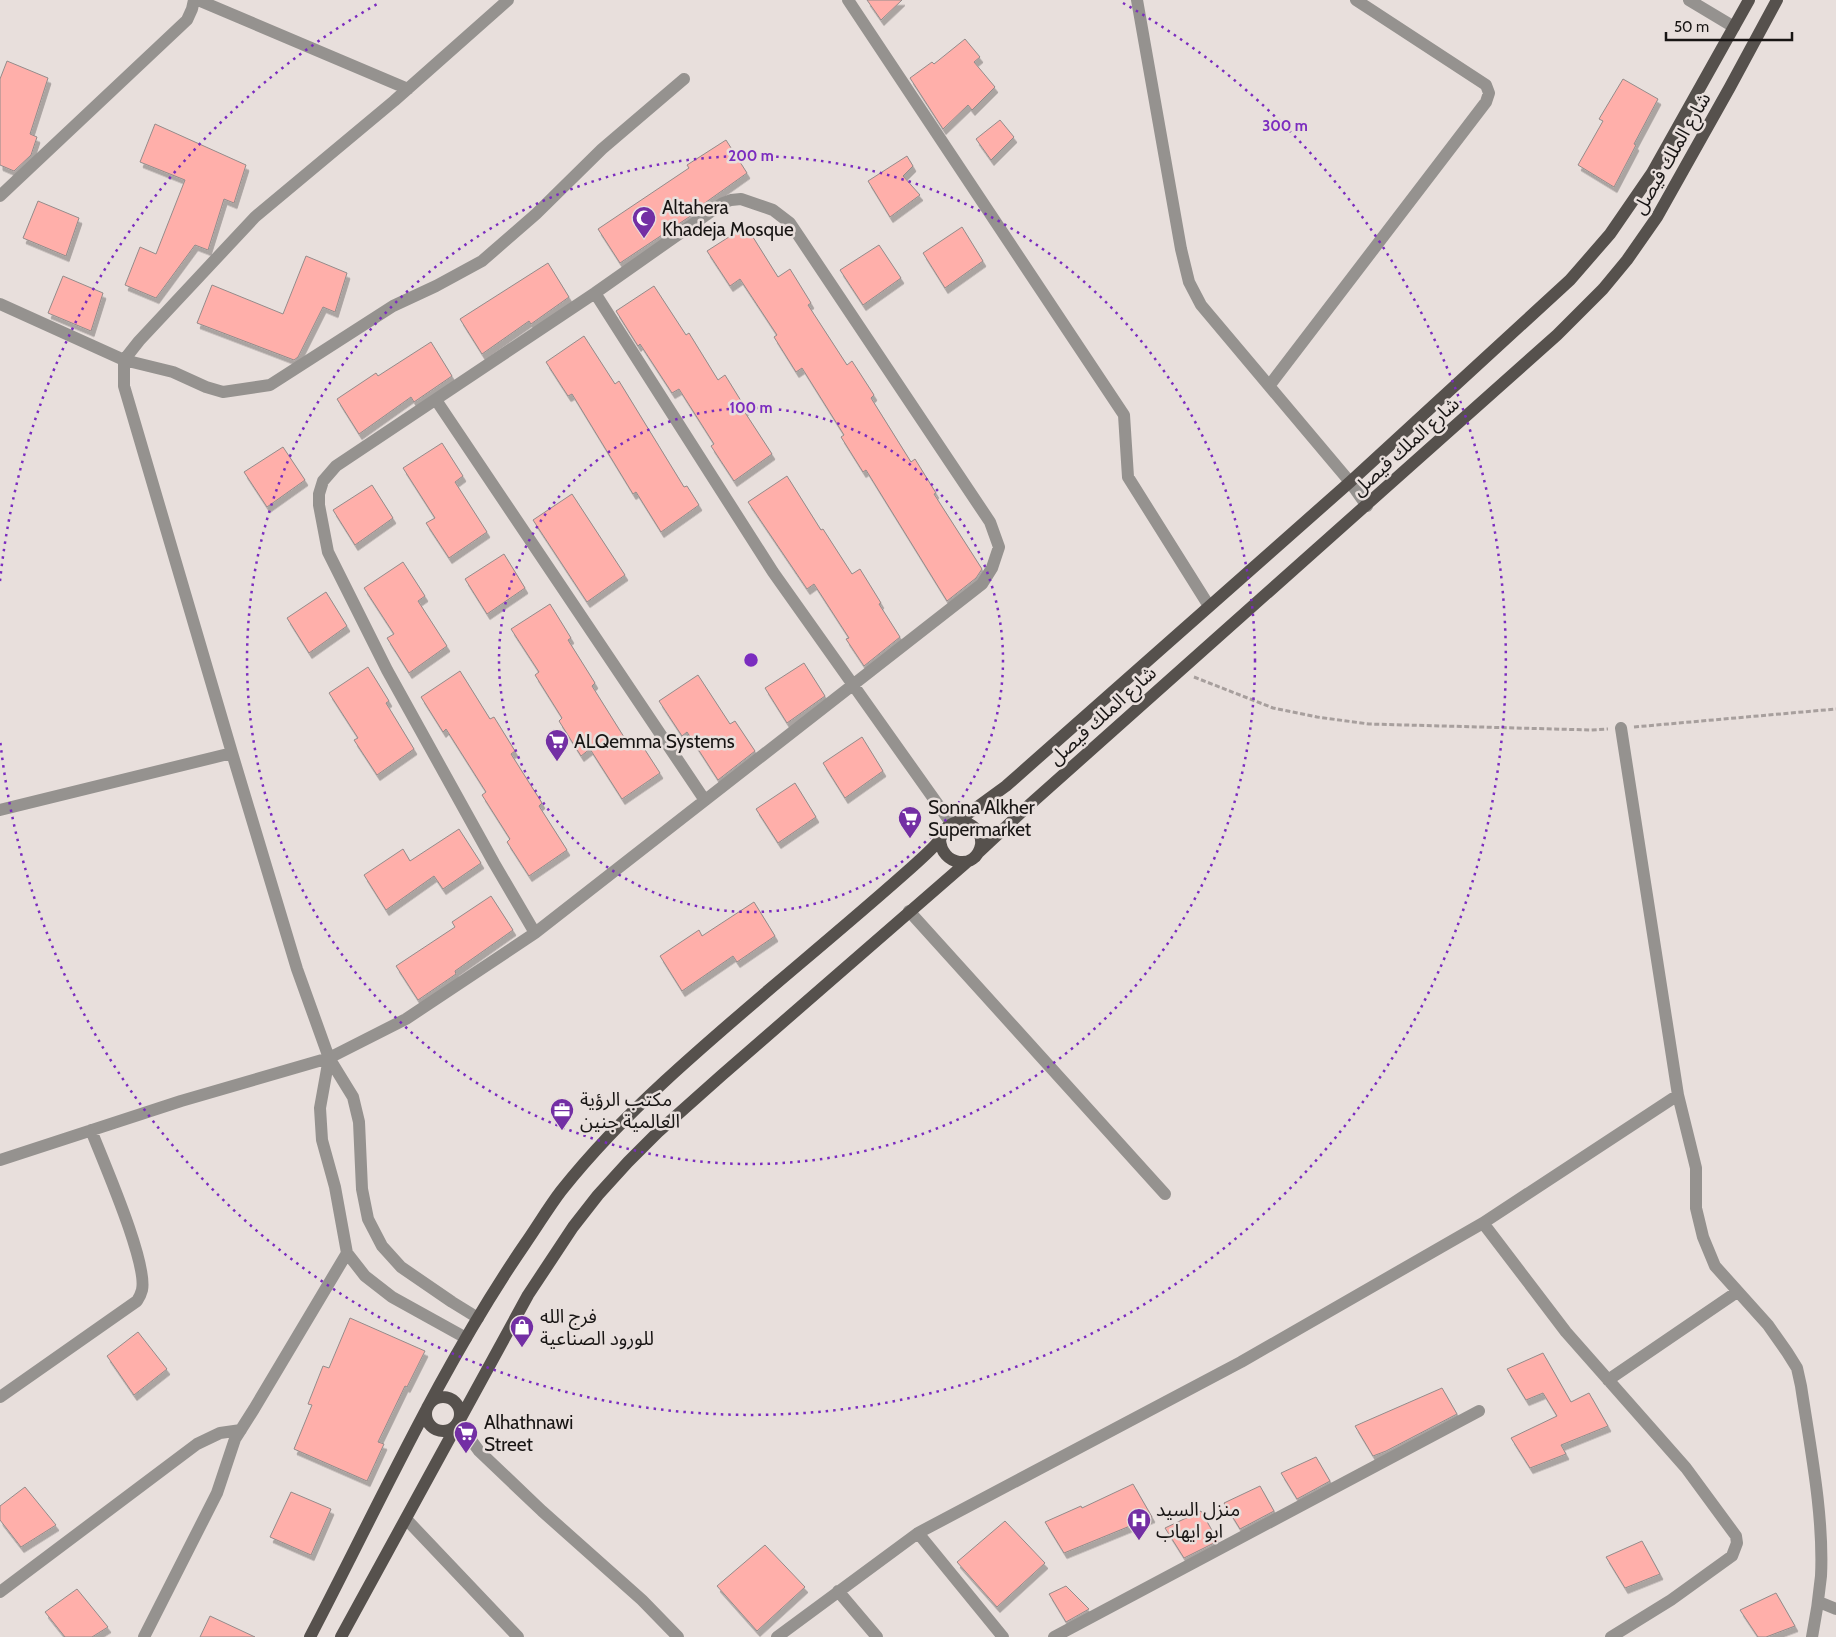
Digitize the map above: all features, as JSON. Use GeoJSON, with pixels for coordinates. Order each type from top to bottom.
{"type":"FeatureCollection","features":[{"type":"Feature","properties":{"kind":"main road","name":"شارع الملك فيصل"},"geometry":{"type":"LineString","coordinates":[[955,822],[1006,786],[1350,482],[1545,304],[1591,256],[1626,213],[1652,173],[1749,0]]}},
{"type":"Feature","properties":{"kind":"main road","name":"شارع الملك فيصل"},"geometry":{"type":"LineString","coordinates":[[978,854],[1027,807],[1581,312],[1627,260],[1656,217],[1687,165],[1777,0]]}},
{"type":"Feature","properties":{"kind":"main road"},"geometry":{"type":"LineString","coordinates":[[310,1637],[429,1405],[466,1338],[494,1290],[559,1194],[610,1136],[664,1082],[904,874],[940,839],[946,827],[955,822],[971,824],[980,834],[981,840],[978,854],[909,911],[658,1132],[598,1195],[556,1252],[528,1295],[341,1637]]}},
{"type":"Feature","properties":{"kind":"main road"},"geometry":{"type":"LineString","coordinates":[[940,839],[943,852],[947,857],[960,862],[966,862]]}},
{"type":"Feature","properties":{"kind":"main road"},"geometry":{"type":"LineString","coordinates":[[438,1398],[450,1398],[458,1406],[460,1417],[458,1422],[450,1430],[444,1431],[434,1428],[427,1420],[426,1415],[429,1405],[438,1398]]}},
{"type":"Feature","properties":{"kind":"street"},"geometry":{"type":"LineString","coordinates":[[0,196],[187,20],[194,0]]}},
{"type":"Feature","properties":{"kind":"street"},"geometry":{"type":"LineString","coordinates":[[198,0],[408,89]]}},
{"type":"Feature","properties":{"kind":"street"},"geometry":{"type":"LineString","coordinates":[[478,1318],[401,1267],[382,1246],[368,1219],[362,1189],[359,1122],[353,1098],[329,1058],[297,968],[124,386],[124,360],[138,341],[255,217],[408,89],[508,0]]}},
{"type":"Feature","properties":{"kind":"street"},"geometry":{"type":"LineString","coordinates":[[848,0],[1124,415],[1128,477],[1209,606]]}},
{"type":"Feature","properties":{"kind":"street"},"geometry":{"type":"LineString","coordinates":[[1137,0],[1181,249],[1189,282],[1201,305],[1350,482],[1366,506]]}},
{"type":"Feature","properties":{"kind":"street"},"geometry":{"type":"LineString","coordinates":[[1269,386],[1486,102],[1489,93],[1486,85],[1356,0]]}},
{"type":"Feature","properties":{"kind":"street"},"geometry":{"type":"LineString","coordinates":[[1689,0],[1734,27]]}},
{"type":"Feature","properties":{"kind":"street"},"geometry":{"type":"LineString","coordinates":[[0,304],[124,360],[173,372],[206,387],[223,392],[270,385],[393,306],[436,286],[482,261],[536,214],[602,149],[684,79]]}},
{"type":"Feature","properties":{"kind":"street"},"geometry":{"type":"LineString","coordinates":[[0,1160],[181,1101],[329,1058],[406,1019],[535,933],[704,799],[982,584],[992,568],[999,547],[990,522],[790,223],[773,210],[741,199],[727,201],[595,293],[336,466],[327,475],[320,487],[319,501],[325,545],[387,670],[494,864],[535,933]]}},
{"type":"Feature","properties":{"kind":"street"},"geometry":{"type":"LineString","coordinates":[[595,293],[773,572],[852,686],[955,822]]}},
{"type":"Feature","properties":{"kind":"street"},"geometry":{"type":"LineString","coordinates":[[436,400],[704,799]]}},
{"type":"Feature","properties":{"kind":"street"},"geometry":{"type":"LineString","coordinates":[[1621,728],[1678,1095],[1696,1168],[1696,1208],[1703,1237],[1715,1266],[1768,1325],[1797,1368],[1811,1449],[1820,1530],[1821,1574],[1819,1602],[1812,1637]]}},
{"type":"Feature","properties":{"kind":"street"},"geometry":{"type":"LineString","coordinates":[[0,810],[232,753]]}},
{"type":"Feature","properties":{"kind":"street"},"geometry":{"type":"LineString","coordinates":[[909,911],[1165,1194]]}},
{"type":"Feature","properties":{"kind":"street"},"geometry":{"type":"LineString","coordinates":[[329,1058],[320,1108],[322,1140],[335,1187],[347,1253],[365,1276],[392,1297],[466,1338]]}},
{"type":"Feature","properties":{"kind":"street"},"geometry":{"type":"LineString","coordinates":[[777,1637],[918,1533],[1241,1362],[1483,1223],[1678,1095]]}},
{"type":"Feature","properties":{"kind":"street"},"geometry":{"type":"LineString","coordinates":[[0,1397],[137,1301],[142,1290],[142,1274],[136,1248],[91,1130]]}},
{"type":"Feature","properties":{"kind":"street"},"geometry":{"type":"LineString","coordinates":[[1483,1223],[1566,1332],[1686,1468],[1736,1536],[1737,1544],[1732,1556],[1671,1600],[1611,1637]]}},
{"type":"Feature","properties":{"kind":"street"},"geometry":{"type":"LineString","coordinates":[[144,1637],[217,1493],[235,1439],[347,1253]]}},
{"type":"Feature","properties":{"kind":"street"},"geometry":{"type":"LineString","coordinates":[[1608,1380],[1737,1292]]}},
{"type":"Feature","properties":{"kind":"street"},"geometry":{"type":"LineString","coordinates":[[1054,1637],[1479,1411]]}},
{"type":"Feature","properties":{"kind":"street"},"geometry":{"type":"LineString","coordinates":[[458,1422],[479,1451],[542,1511],[642,1600],[678,1637]]}},
{"type":"Feature","properties":{"kind":"street"},"geometry":{"type":"LineString","coordinates":[[0,1592],[197,1444],[220,1433],[241,1430]]}},
{"type":"Feature","properties":{"kind":"street"},"geometry":{"type":"LineString","coordinates":[[406,1518],[518,1637]]}},
{"type":"Feature","properties":{"kind":"street"},"geometry":{"type":"LineString","coordinates":[[918,1533],[1003,1637]]}},
{"type":"Feature","properties":{"kind":"street"},"geometry":{"type":"LineString","coordinates":[[838,1591],[877,1637]]}},
{"type":"Feature","properties":{"kind":"street"},"geometry":{"type":"LineString","coordinates":[[1819,1602],[1836,1609]]}},
{"type":"Feature","properties":{"kind":"path"},"geometry":{"type":"LineString","coordinates":[[1179,671],[1273,708],[1317,717],[1369,724],[1591,730],[1836,709]]}},
{"type":"Feature","properties":{"kind":"building"},"geometry":{"type":"Polygon","coordinates":[[[867,0],[902,0],[881,20],[867,0]]]}},
{"type":"Feature","properties":{"kind":"building"},"geometry":{"type":"Polygon","coordinates":[[[965,39],[980,57],[974,62],[995,87],[972,110],[968,105],[943,129],[910,78],[932,62],[934,64],[965,39]]]}},
{"type":"Feature","properties":{"kind":"building"},"geometry":{"type":"Polygon","coordinates":[[[7,61],[48,78],[30,134],[37,137],[31,155],[14,171],[0,165],[0,79],[7,61]]]}},
{"type":"Feature","properties":{"kind":"building"},"geometry":{"type":"Polygon","coordinates":[[[1623,79],[1658,99],[1614,187],[1578,165],[1603,121],[1599,119],[1623,79]]]}},
{"type":"Feature","properties":{"kind":"building"},"geometry":{"type":"Polygon","coordinates":[[[1000,120],[1014,137],[991,160],[976,139],[1000,120]]]}},
{"type":"Feature","properties":{"kind":"building"},"geometry":{"type":"Polygon","coordinates":[[[155,124],[246,165],[234,203],[224,199],[208,250],[195,245],[156,298],[125,285],[140,247],[156,254],[185,180],[140,162],[155,124]]]}},
{"type":"Feature","properties":{"kind":"building"},"geometry":{"type":"Polygon","coordinates":[[[726,140],[747,173],[702,205],[704,207],[620,263],[598,229],[689,168],[687,165],[726,140]]]}},
{"type":"Feature","properties":{"kind":"building"},"geometry":{"type":"Polygon","coordinates":[[[907,156],[913,166],[903,176],[920,195],[890,217],[868,181],[907,156]]]}},
{"type":"Feature","properties":{"kind":"building"},"geometry":{"type":"Polygon","coordinates":[[[38,201],[79,218],[66,256],[23,238],[38,201]]]}},
{"type":"Feature","properties":{"kind":"building"},"geometry":{"type":"Polygon","coordinates":[[[746,226],[778,277],[790,269],[811,303],[808,305],[847,365],[852,361],[874,395],[871,398],[911,462],[915,459],[936,493],[934,494],[982,569],[976,578],[947,601],[866,470],[863,472],[841,437],[844,435],[802,368],[796,372],[774,337],[777,335],[740,279],[730,286],[707,251],[746,226]]]}},
{"type":"Feature","properties":{"kind":"building"},"geometry":{"type":"Polygon","coordinates":[[[962,227],[983,261],[945,288],[923,253],[962,227]]]}},
{"type":"Feature","properties":{"kind":"building"},"geometry":{"type":"Polygon","coordinates":[[[879,245],[901,278],[863,305],[840,270],[879,245]]]}},
{"type":"Feature","properties":{"kind":"building"},"geometry":{"type":"Polygon","coordinates":[[[306,256],[347,273],[335,312],[323,307],[298,357],[294,360],[197,323],[212,285],[283,314],[306,256]]]}},
{"type":"Feature","properties":{"kind":"building"},"geometry":{"type":"Polygon","coordinates":[[[548,263],[569,297],[531,324],[529,321],[482,354],[460,319],[548,263]]]}},
{"type":"Feature","properties":{"kind":"building"},"geometry":{"type":"Polygon","coordinates":[[[63,276],[103,293],[91,331],[48,313],[63,276]]]}},
{"type":"Feature","properties":{"kind":"building"},"geometry":{"type":"Polygon","coordinates":[[[654,286],[686,335],[689,333],[718,380],[725,375],[746,409],[744,411],[772,454],[734,481],[711,446],[714,444],[679,389],[672,393],[640,344],[638,346],[616,311],[654,286]]]}},
{"type":"Feature","properties":{"kind":"building"},"geometry":{"type":"Polygon","coordinates":[[[584,336],[615,384],[619,381],[684,487],[687,486],[699,505],[661,532],[636,492],[633,494],[572,394],[568,396],[546,362],[584,336]]]}},
{"type":"Feature","properties":{"kind":"building"},"geometry":{"type":"Polygon","coordinates":[[[431,342],[452,376],[414,402],[411,397],[359,434],[337,399],[376,373],[378,376],[431,342]]]}},
{"type":"Feature","properties":{"kind":"building"},"geometry":{"type":"Polygon","coordinates":[[[442,443],[463,476],[455,482],[487,532],[449,558],[426,523],[435,518],[403,468],[442,443]]]}},
{"type":"Feature","properties":{"kind":"building"},"geometry":{"type":"Polygon","coordinates":[[[283,447],[305,480],[267,507],[244,472],[283,447]]]}},
{"type":"Feature","properties":{"kind":"building"},"geometry":{"type":"Polygon","coordinates":[[[787,476],[821,530],[823,529],[852,574],[860,569],[900,637],[864,666],[846,639],[849,638],[814,584],[807,589],[748,502],[787,476]]]}},
{"type":"Feature","properties":{"kind":"building"},"geometry":{"type":"Polygon","coordinates":[[[372,485],[393,518],[355,545],[333,510],[372,485]]]}},
{"type":"Feature","properties":{"kind":"building"},"geometry":{"type":"Polygon","coordinates":[[[572,494],[625,575],[587,602],[533,520],[572,494]]]}},
{"type":"Feature","properties":{"kind":"building"},"geometry":{"type":"Polygon","coordinates":[[[504,554],[525,588],[487,614],[465,579],[504,554]]]}},
{"type":"Feature","properties":{"kind":"building"},"geometry":{"type":"Polygon","coordinates":[[[403,562],[425,596],[418,601],[447,646],[409,673],[387,638],[394,634],[364,588],[403,562]]]}},
{"type":"Feature","properties":{"kind":"building"},"geometry":{"type":"Polygon","coordinates":[[[326,592],[347,626],[309,653],[287,618],[326,592]]]}},
{"type":"Feature","properties":{"kind":"building"},"geometry":{"type":"Polygon","coordinates":[[[550,604],[571,638],[568,640],[595,683],[592,686],[629,745],[638,739],[660,773],[622,799],[590,749],[581,756],[559,721],[562,718],[535,675],[539,672],[511,629],[550,604]]]}},
{"type":"Feature","properties":{"kind":"building"},"geometry":{"type":"Polygon","coordinates":[[[804,663],[825,696],[787,723],[765,688],[804,663]]]}},
{"type":"Feature","properties":{"kind":"building"},"geometry":{"type":"Polygon","coordinates":[[[368,667],[389,701],[386,703],[414,749],[377,775],[354,740],[358,738],[329,693],[368,667]]]}},
{"type":"Feature","properties":{"kind":"building"},"geometry":{"type":"Polygon","coordinates":[[[460,671],[490,719],[494,717],[515,751],[511,754],[542,803],[539,806],[567,850],[529,876],[507,842],[510,839],[482,795],[486,792],[446,729],[443,732],[421,697],[460,671]]]}},
{"type":"Feature","properties":{"kind":"building"},"geometry":{"type":"Polygon","coordinates":[[[698,675],[730,724],[735,721],[755,751],[718,780],[687,732],[682,736],[659,701],[698,675]]]}},
{"type":"Feature","properties":{"kind":"building"},"geometry":{"type":"Polygon","coordinates":[[[862,737],[883,771],[845,798],[823,763],[862,737]]]}},
{"type":"Feature","properties":{"kind":"building"},"geometry":{"type":"Polygon","coordinates":[[[795,783],[816,817],[778,843],[756,809],[795,783]]]}},
{"type":"Feature","properties":{"kind":"building"},"geometry":{"type":"Polygon","coordinates":[[[459,829],[481,863],[443,889],[434,876],[386,910],[364,875],[403,849],[410,861],[459,829]]]}},
{"type":"Feature","properties":{"kind":"building"},"geometry":{"type":"Polygon","coordinates":[[[491,896],[513,930],[455,971],[456,974],[418,1000],[396,966],[455,927],[452,922],[491,896]]]}},
{"type":"Feature","properties":{"kind":"building"},"geometry":{"type":"Polygon","coordinates":[[[754,902],[775,936],[737,962],[733,956],[682,991],[660,956],[699,930],[702,936],[754,902]]]}},
{"type":"Feature","properties":{"kind":"building"},"geometry":{"type":"Polygon","coordinates":[[[350,1318],[425,1351],[407,1387],[405,1386],[378,1442],[384,1444],[367,1481],[294,1449],[312,1405],[308,1404],[323,1366],[329,1368],[350,1318]]]}},
{"type":"Feature","properties":{"kind":"building"},"geometry":{"type":"Polygon","coordinates":[[[138,1332],[167,1369],[134,1395],[107,1356],[138,1332]]]}},
{"type":"Feature","properties":{"kind":"building"},"geometry":{"type":"Polygon","coordinates":[[[1543,1353],[1571,1402],[1589,1393],[1608,1426],[1561,1445],[1566,1454],[1530,1468],[1511,1438],[1557,1416],[1543,1393],[1526,1400],[1507,1369],[1543,1353]]]}},
{"type":"Feature","properties":{"kind":"building"},"geometry":{"type":"Polygon","coordinates":[[[1442,1388],[1457,1414],[1373,1456],[1355,1426],[1442,1388]]]}},
{"type":"Feature","properties":{"kind":"building"},"geometry":{"type":"Polygon","coordinates":[[[1316,1457],[1330,1481],[1297,1499],[1281,1473],[1316,1457]]]}},
{"type":"Feature","properties":{"kind":"building"},"geometry":{"type":"Polygon","coordinates":[[[1133,1484],[1152,1517],[1064,1553],[1045,1522],[1081,1506],[1082,1508],[1133,1484]]]}},
{"type":"Feature","properties":{"kind":"building"},"geometry":{"type":"Polygon","coordinates":[[[1260,1486],[1274,1511],[1240,1529],[1224,1503],[1260,1486]]]}},
{"type":"Feature","properties":{"kind":"building"},"geometry":{"type":"Polygon","coordinates":[[[25,1487],[56,1525],[21,1547],[0,1520],[0,1506],[25,1487]]]}},
{"type":"Feature","properties":{"kind":"building"},"geometry":{"type":"Polygon","coordinates":[[[291,1492],[331,1509],[311,1555],[270,1537],[291,1492]]]}},
{"type":"Feature","properties":{"kind":"building"},"geometry":{"type":"Polygon","coordinates":[[[1201,1511],[1218,1541],[1184,1558],[1165,1528],[1201,1511]]]}},
{"type":"Feature","properties":{"kind":"building"},"geometry":{"type":"Polygon","coordinates":[[[1005,1521],[1045,1563],[997,1607],[957,1562],[1005,1521]]]}},
{"type":"Feature","properties":{"kind":"building"},"geometry":{"type":"Polygon","coordinates":[[[1642,1541],[1660,1574],[1625,1588],[1606,1557],[1642,1541]]]}},
{"type":"Feature","properties":{"kind":"building"},"geometry":{"type":"Polygon","coordinates":[[[765,1545],[805,1587],[757,1631],[717,1586],[765,1545]]]}},
{"type":"Feature","properties":{"kind":"building"},"geometry":{"type":"Polygon","coordinates":[[[1066,1586],[1089,1609],[1066,1622],[1049,1594],[1066,1586]]]}},
{"type":"Feature","properties":{"kind":"building"},"geometry":{"type":"Polygon","coordinates":[[[77,1589],[108,1627],[92,1637],[65,1637],[45,1612],[77,1589]]]}},
{"type":"Feature","properties":{"kind":"building"},"geometry":{"type":"Polygon","coordinates":[[[1776,1593],[1795,1626],[1766,1637],[1758,1637],[1740,1610],[1776,1593]]]}},
{"type":"Feature","properties":{"kind":"building"},"geometry":{"type":"Polygon","coordinates":[[[210,1616],[255,1637],[200,1637],[210,1616]]]}},
{"type":"Feature","properties":{"kind":"place","name":"Altahera Khadeja Mosque"},"geometry":{"type":"Point","coordinates":[644,239]}},
{"type":"Feature","properties":{"kind":"place","name":"ALQemma Systems"},"geometry":{"type":"Point","coordinates":[557,762]}},
{"type":"Feature","properties":{"kind":"place","name":"Sonna Alkher Supermarket"},"geometry":{"type":"Point","coordinates":[910,839]}},
{"type":"Feature","properties":{"kind":"place","name":"مكتب الرؤية العالمية جنين"},"geometry":{"type":"Point","coordinates":[562,1131]}},
{"type":"Feature","properties":{"kind":"place","name":"فرج الله للورود الصناعية"},"geometry":{"type":"Point","coordinates":[522,1348]}},
{"type":"Feature","properties":{"kind":"place","name":"Alhathnawi Street"},"geometry":{"type":"Point","coordinates":[466,1454]}},
{"type":"Feature","properties":{"kind":"place","name":"منزل السيد ابو ايهاب"},"geometry":{"type":"Point","coordinates":[1139,1541]}}]}
